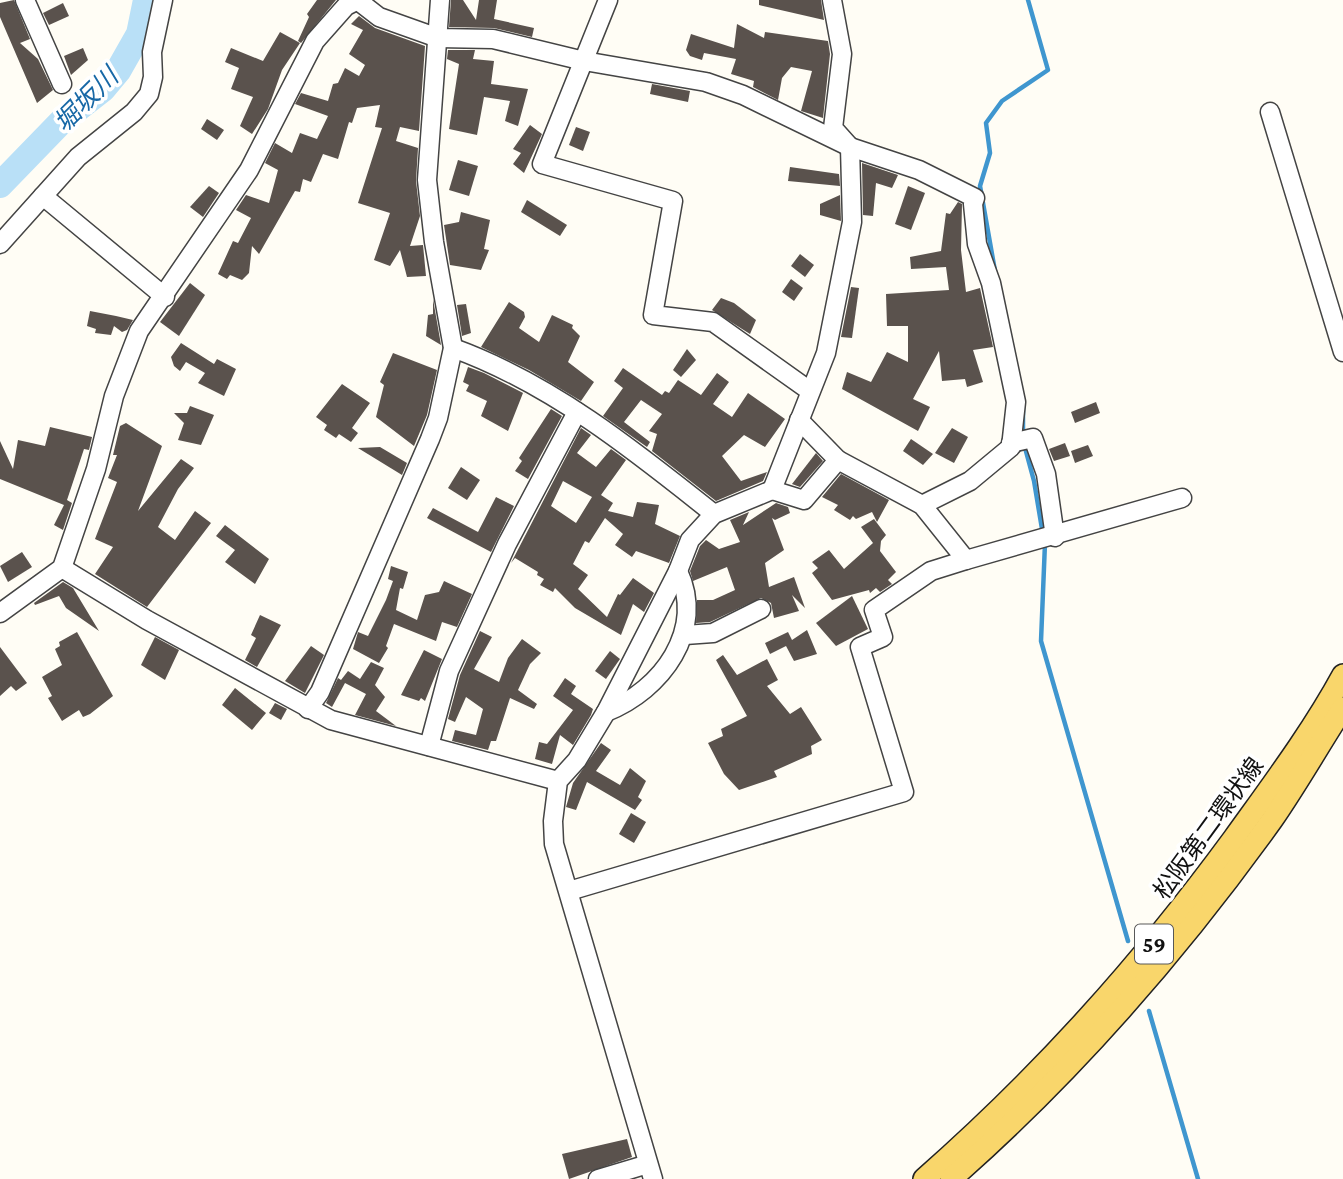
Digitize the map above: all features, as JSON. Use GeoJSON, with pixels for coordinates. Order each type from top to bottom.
{"type":"FeatureCollection","features":[{"type":"Feature","properties":{"kind":"main road","name":"松阪第二環状線"},"geometry":{"type":"LineString","coordinates":[[924,1179],[994,1117],[1094,1014],[1169,926],[1271,788],[1343,675]]}},
{"type":"Feature","properties":{"kind":"main road","name":"松阪第二環状線"},"geometry":{"type":"LineString","coordinates":[[951,1179],[1002,1134],[1107,1028],[1181,941],[1273,819],[1343,708]]}},
{"type":"Feature","properties":{"kind":"street"},"geometry":{"type":"LineString","coordinates":[[25,0],[62,84]]}},
{"type":"Feature","properties":{"kind":"street"},"geometry":{"type":"LineString","coordinates":[[0,244],[78,157],[134,112],[149,94],[153,77],[152,52],[163,0]]}},
{"type":"Feature","properties":{"kind":"street"},"geometry":{"type":"LineString","coordinates":[[2,607],[62,568],[96,469],[114,396],[139,331],[165,297],[249,170],[315,41],[346,6],[358,0],[379,17],[438,38],[493,39],[584,61],[706,82],[743,95],[850,148],[919,170],[975,198],[973,204],[977,244],[991,283],[1016,402],[1012,442],[1011,447],[989,468],[922,505]]}},
{"type":"Feature","properties":{"kind":"street"},"geometry":{"type":"LineString","coordinates":[[308,709],[320,692],[430,439],[438,418],[453,348],[434,242],[427,180],[440,0]]}},
{"type":"Feature","properties":{"kind":"street"},"geometry":{"type":"LineString","coordinates":[[608,0],[584,61],[577,71],[542,164],[673,201],[653,315],[713,321],[810,391]]}},
{"type":"Feature","properties":{"kind":"street"},"geometry":{"type":"LineString","coordinates":[[772,491],[826,353],[852,222],[850,148],[833,128],[842,54],[832,0]]}},
{"type":"Feature","properties":{"kind":"street"},"geometry":{"type":"LineString","coordinates":[[1270,112],[1343,352]]}},
{"type":"Feature","properties":{"kind":"street"},"geometry":{"type":"LineString","coordinates":[[43,195],[165,297]]}},
{"type":"Feature","properties":{"kind":"street"},"geometry":{"type":"LineString","coordinates":[[453,348],[501,365],[577,412],[714,514]]}},
{"type":"Feature","properties":{"kind":"street"},"geometry":{"type":"LineString","coordinates":[[429,746],[449,671],[507,544],[577,412]]}},
{"type":"Feature","properties":{"kind":"street"},"geometry":{"type":"LineString","coordinates":[[799,420],[838,460],[922,505],[966,561]]}},
{"type":"Feature","properties":{"kind":"street"},"geometry":{"type":"LineString","coordinates":[[1012,442],[1032,438],[1046,474],[1054,537]]}},
{"type":"Feature","properties":{"kind":"street"},"geometry":{"type":"LineString","coordinates":[[598,1179],[651,1172],[554,844],[553,821],[558,781],[577,760],[606,712],[678,571],[690,540],[714,514],[772,491],[804,500],[838,460]]}},
{"type":"Feature","properties":{"kind":"street"},"geometry":{"type":"LineString","coordinates":[[569,891],[904,792],[860,647],[883,637],[874,610],[931,571],[1182,498]]}},
{"type":"Feature","properties":{"kind":"street"},"geometry":{"type":"LineString","coordinates":[[62,568],[147,620],[331,720],[558,781]]}},
{"type":"Feature","properties":{"kind":"street"},"geometry":{"type":"LineString","coordinates":[[606,712],[621,706],[665,671],[685,635],[686,587],[678,571]]}},
{"type":"Feature","properties":{"kind":"street"},"geometry":{"type":"LineString","coordinates":[[685,635],[713,633],[761,609]]}},
{"type":"Feature","properties":{"kind":"building"},"geometry":{"type":"Polygon","coordinates":[[[14,0],[30,39],[20,43],[38,59],[53,90],[37,103],[0,17],[0,3],[14,0]]]}},
{"type":"Feature","properties":{"kind":"building"},"geometry":{"type":"Polygon","coordinates":[[[317,0],[336,0],[301,43],[298,41],[309,17],[307,14],[317,0]]]}},
{"type":"Feature","properties":{"kind":"building"},"geometry":{"type":"Polygon","coordinates":[[[451,0],[463,0],[476,20],[479,0],[497,0],[494,19],[534,28],[532,37],[494,28],[449,27],[451,0]]]}},
{"type":"Feature","properties":{"kind":"building"},"geometry":{"type":"Polygon","coordinates":[[[759,0],[821,0],[824,20],[759,5],[759,0]]]}},
{"type":"Feature","properties":{"kind":"building"},"geometry":{"type":"Polygon","coordinates":[[[63,3],[69,16],[49,25],[43,13],[63,3]]]}},
{"type":"Feature","properties":{"kind":"building"},"geometry":{"type":"Polygon","coordinates":[[[359,16],[375,28],[425,46],[419,131],[400,127],[396,141],[418,148],[416,181],[420,216],[410,246],[423,245],[426,276],[407,277],[400,250],[390,266],[374,260],[390,213],[358,203],[382,128],[375,127],[380,105],[357,108],[352,123],[349,122],[338,159],[323,154],[311,182],[303,179],[300,192],[295,191],[259,254],[252,246],[249,273],[242,280],[230,275],[227,279],[218,274],[233,241],[238,243],[251,218],[236,210],[246,195],[269,203],[278,170],[265,163],[275,143],[292,153],[300,133],[317,139],[328,116],[295,104],[301,93],[328,101],[333,84],[338,83],[345,68],[359,76],[365,65],[349,54],[363,30],[351,24],[359,16]]]}},
{"type":"Feature","properties":{"kind":"building"},"geometry":{"type":"Polygon","coordinates":[[[737,24],[764,38],[765,32],[828,41],[830,54],[823,118],[801,111],[812,71],[791,67],[782,78],[778,100],[753,87],[754,81],[731,74],[736,59],[704,53],[702,60],[690,56],[686,50],[691,34],[734,48],[737,24]]]}},
{"type":"Feature","properties":{"kind":"building"},"geometry":{"type":"Polygon","coordinates":[[[280,32],[300,43],[282,70],[268,109],[252,134],[240,126],[253,97],[231,89],[239,68],[225,62],[231,48],[263,61],[280,32]]]}},
{"type":"Feature","properties":{"kind":"building"},"geometry":{"type":"Polygon","coordinates":[[[83,48],[88,60],[71,75],[64,56],[83,48]]]}},
{"type":"Feature","properties":{"kind":"building"},"geometry":{"type":"Polygon","coordinates":[[[448,50],[475,50],[473,59],[494,61],[491,84],[528,89],[518,126],[505,121],[510,101],[484,97],[477,135],[449,129],[459,64],[447,59],[448,50]]]}},
{"type":"Feature","properties":{"kind":"building"},"geometry":{"type":"Polygon","coordinates":[[[652,84],[690,91],[688,102],[650,94],[652,84]]]}},
{"type":"Feature","properties":{"kind":"building"},"geometry":{"type":"Polygon","coordinates":[[[207,119],[224,130],[217,140],[201,129],[207,119]]]}},
{"type":"Feature","properties":{"kind":"building"},"geometry":{"type":"Polygon","coordinates":[[[530,125],[542,134],[524,173],[513,164],[521,153],[513,149],[530,125]]]}},
{"type":"Feature","properties":{"kind":"building"},"geometry":{"type":"Polygon","coordinates":[[[576,127],[590,132],[583,151],[569,145],[576,127]]]}},
{"type":"Feature","properties":{"kind":"building"},"geometry":{"type":"Polygon","coordinates":[[[458,160],[478,166],[469,196],[449,190],[458,160]]]}},
{"type":"Feature","properties":{"kind":"building"},"geometry":{"type":"Polygon","coordinates":[[[862,163],[898,175],[892,188],[876,183],[873,216],[863,215],[862,163]]]}},
{"type":"Feature","properties":{"kind":"building"},"geometry":{"type":"Polygon","coordinates":[[[790,167],[839,174],[840,186],[788,181],[790,167]]]}},
{"type":"Feature","properties":{"kind":"building"},"geometry":{"type":"Polygon","coordinates":[[[209,186],[219,193],[203,217],[190,207],[209,186]]]}},
{"type":"Feature","properties":{"kind":"building"},"geometry":{"type":"Polygon","coordinates":[[[908,186],[925,193],[911,230],[895,224],[908,186]]]}},
{"type":"Feature","properties":{"kind":"building"},"geometry":{"type":"Polygon","coordinates":[[[840,195],[841,221],[820,215],[820,204],[840,195]]]}},
{"type":"Feature","properties":{"kind":"building"},"geometry":{"type":"Polygon","coordinates":[[[527,200],[567,225],[560,236],[521,212],[527,200]]]}},
{"type":"Feature","properties":{"kind":"building"},"geometry":{"type":"Polygon","coordinates":[[[958,202],[962,204],[961,250],[966,292],[980,288],[993,347],[973,350],[983,382],[967,387],[965,379],[942,381],[939,351],[913,399],[930,407],[918,431],[842,389],[847,372],[871,382],[887,352],[908,362],[908,326],[887,326],[886,294],[949,290],[946,267],[911,269],[910,257],[941,251],[946,213],[950,214],[958,202]]]}},
{"type":"Feature","properties":{"kind":"building"},"geometry":{"type":"Polygon","coordinates":[[[461,212],[490,220],[484,249],[489,250],[481,270],[450,265],[444,225],[459,222],[461,212]]]}},
{"type":"Feature","properties":{"kind":"building"},"geometry":{"type":"Polygon","coordinates":[[[800,254],[814,265],[805,277],[791,266],[800,254]]]}},
{"type":"Feature","properties":{"kind":"building"},"geometry":{"type":"Polygon","coordinates":[[[791,279],[803,288],[794,301],[782,292],[791,279]]]}},
{"type":"Feature","properties":{"kind":"building"},"geometry":{"type":"Polygon","coordinates":[[[190,283],[205,295],[179,336],[160,322],[190,283]]]}},
{"type":"Feature","properties":{"kind":"building"},"geometry":{"type":"Polygon","coordinates":[[[851,287],[859,288],[852,338],[841,337],[851,287]]]}},
{"type":"Feature","properties":{"kind":"building"},"geometry":{"type":"Polygon","coordinates":[[[721,298],[734,303],[756,320],[750,334],[712,310],[721,298]]]}},
{"type":"Feature","properties":{"kind":"building"},"geometry":{"type":"Polygon","coordinates":[[[433,299],[441,345],[426,336],[428,315],[433,314],[433,299]]]}},
{"type":"Feature","properties":{"kind":"building"},"geometry":{"type":"Polygon","coordinates":[[[509,302],[524,312],[525,317],[519,328],[539,342],[552,315],[573,325],[572,328],[580,336],[568,362],[594,382],[581,401],[529,370],[481,347],[509,302]]]}},
{"type":"Feature","properties":{"kind":"building"},"geometry":{"type":"Polygon","coordinates":[[[466,304],[471,333],[462,336],[457,305],[466,304]]]}},
{"type":"Feature","properties":{"kind":"building"},"geometry":{"type":"Polygon","coordinates":[[[90,311],[133,320],[127,330],[122,332],[114,326],[111,335],[95,333],[96,329],[87,326],[90,311]]]}},
{"type":"Feature","properties":{"kind":"building"},"geometry":{"type":"Polygon","coordinates":[[[181,343],[214,364],[217,359],[236,369],[224,396],[198,383],[205,373],[186,362],[180,371],[174,366],[171,357],[181,343]]]}},
{"type":"Feature","properties":{"kind":"building"},"geometry":{"type":"Polygon","coordinates":[[[687,349],[696,360],[681,377],[673,370],[687,349]]]}},
{"type":"Feature","properties":{"kind":"building"},"geometry":{"type":"Polygon","coordinates":[[[393,353],[437,370],[427,415],[414,446],[376,417],[384,385],[380,382],[393,353]]]}},
{"type":"Feature","properties":{"kind":"building"},"geometry":{"type":"Polygon","coordinates":[[[468,367],[484,373],[529,396],[523,393],[508,431],[481,416],[487,401],[466,391],[469,385],[463,382],[468,367]]]}},
{"type":"Feature","properties":{"kind":"building"},"geometry":{"type":"Polygon","coordinates":[[[623,368],[662,395],[665,391],[669,393],[678,380],[701,395],[717,373],[729,382],[713,404],[732,417],[748,393],[785,419],[765,447],[744,435],[722,456],[741,481],[767,472],[763,481],[716,501],[652,451],[657,434],[649,431],[662,414],[641,400],[624,422],[650,442],[647,447],[603,416],[623,388],[614,381],[623,368]]]}},
{"type":"Feature","properties":{"kind":"building"},"geometry":{"type":"Polygon","coordinates":[[[342,384],[370,403],[352,428],[358,433],[351,442],[339,434],[336,438],[324,430],[327,425],[316,417],[342,384]]]}},
{"type":"Feature","properties":{"kind":"building"},"geometry":{"type":"Polygon","coordinates":[[[1096,402],[1100,413],[1075,423],[1071,412],[1096,402]]]}},
{"type":"Feature","properties":{"kind":"building"},"geometry":{"type":"Polygon","coordinates":[[[190,406],[214,415],[201,445],[178,440],[184,423],[174,413],[187,413],[190,406]]]}},
{"type":"Feature","properties":{"kind":"building"},"geometry":{"type":"Polygon","coordinates":[[[551,409],[562,416],[528,479],[515,471],[522,461],[519,458],[551,409]]]}},
{"type":"Feature","properties":{"kind":"building"},"geometry":{"type":"Polygon","coordinates":[[[126,423],[162,446],[138,511],[181,459],[194,468],[178,489],[158,527],[175,540],[195,511],[211,523],[147,607],[95,574],[113,547],[95,539],[117,482],[108,478],[117,455],[113,455],[120,426],[126,423]]]}},
{"type":"Feature","properties":{"kind":"building"},"geometry":{"type":"Polygon","coordinates":[[[50,427],[92,437],[89,450],[84,449],[67,500],[72,503],[63,530],[54,525],[64,505],[0,479],[0,441],[13,469],[18,440],[45,446],[50,427]]]}},
{"type":"Feature","properties":{"kind":"building"},"geometry":{"type":"Polygon","coordinates":[[[581,428],[591,435],[577,453],[596,467],[611,449],[626,460],[601,495],[613,503],[608,511],[633,517],[637,502],[659,505],[655,524],[680,536],[669,563],[636,551],[632,557],[615,545],[623,534],[605,518],[589,543],[585,541],[573,564],[588,575],[578,589],[607,617],[618,594],[620,595],[633,578],[654,593],[644,612],[633,604],[621,635],[575,608],[555,588],[553,592],[540,585],[544,579],[537,575],[538,572],[515,558],[511,563],[581,428]],[[563,481],[551,506],[576,523],[592,497],[563,481]]]}},
{"type":"Feature","properties":{"kind":"building"},"geometry":{"type":"Polygon","coordinates":[[[952,428],[968,437],[954,463],[935,453],[952,428]]]}},
{"type":"Feature","properties":{"kind":"building"},"geometry":{"type":"Polygon","coordinates":[[[911,439],[933,454],[923,465],[903,451],[911,439]]]}},
{"type":"Feature","properties":{"kind":"building"},"geometry":{"type":"Polygon","coordinates":[[[1065,443],[1070,456],[1054,461],[1049,449],[1065,443]]]}},
{"type":"Feature","properties":{"kind":"building"},"geometry":{"type":"Polygon","coordinates":[[[1088,445],[1093,456],[1075,463],[1071,451],[1088,445]]]}},
{"type":"Feature","properties":{"kind":"building"},"geometry":{"type":"Polygon","coordinates":[[[380,447],[407,463],[402,475],[358,448],[380,447]]]}},
{"type":"Feature","properties":{"kind":"building"},"geometry":{"type":"Polygon","coordinates":[[[816,453],[823,461],[800,487],[792,484],[816,453]]]}},
{"type":"Feature","properties":{"kind":"building"},"geometry":{"type":"Polygon","coordinates":[[[461,467],[480,480],[467,500],[448,488],[461,467]]]}},
{"type":"Feature","properties":{"kind":"building"},"geometry":{"type":"Polygon","coordinates":[[[841,474],[889,500],[877,522],[872,512],[856,519],[853,516],[850,520],[834,510],[838,505],[822,497],[841,474]]]}},
{"type":"Feature","properties":{"kind":"building"},"geometry":{"type":"Polygon","coordinates":[[[496,497],[514,506],[491,552],[427,518],[433,508],[478,532],[496,497]]]}},
{"type":"Feature","properties":{"kind":"building"},"geometry":{"type":"Polygon","coordinates":[[[776,503],[788,507],[790,513],[775,520],[772,518],[784,550],[765,563],[769,587],[794,577],[805,608],[792,595],[799,611],[774,618],[771,603],[761,598],[710,622],[696,623],[697,600],[713,600],[735,590],[727,567],[693,581],[690,571],[700,546],[706,540],[719,549],[740,542],[730,520],[749,512],[743,525],[776,503]]]}},
{"type":"Feature","properties":{"kind":"building"},"geometry":{"type":"Polygon","coordinates":[[[874,519],[886,535],[881,541],[880,551],[896,572],[888,580],[892,584],[880,592],[876,588],[870,593],[869,590],[832,600],[812,573],[818,568],[812,562],[829,550],[844,569],[873,543],[861,527],[874,519]]]}},
{"type":"Feature","properties":{"kind":"building"},"geometry":{"type":"Polygon","coordinates":[[[225,525],[269,559],[255,584],[225,562],[235,550],[216,536],[225,525]]]}},
{"type":"Feature","properties":{"kind":"building"},"geometry":{"type":"Polygon","coordinates":[[[22,552],[32,567],[8,582],[0,566],[22,552]]]}},
{"type":"Feature","properties":{"kind":"building"},"geometry":{"type":"Polygon","coordinates":[[[391,566],[408,572],[403,589],[400,588],[396,610],[417,620],[425,595],[439,592],[444,581],[472,594],[457,627],[442,622],[436,641],[394,624],[386,646],[388,648],[379,663],[353,649],[358,632],[368,636],[386,600],[393,581],[388,579],[391,566]]]}},
{"type":"Feature","properties":{"kind":"building"},"geometry":{"type":"Polygon","coordinates":[[[63,582],[73,588],[99,631],[66,608],[59,596],[35,605],[34,603],[63,582]]]}},
{"type":"Feature","properties":{"kind":"building"},"geometry":{"type":"Polygon","coordinates":[[[852,596],[868,629],[836,646],[816,623],[852,596]]]}},
{"type":"Feature","properties":{"kind":"building"},"geometry":{"type":"Polygon","coordinates":[[[260,615],[281,625],[257,667],[245,660],[256,638],[251,635],[260,615]]]}},
{"type":"Feature","properties":{"kind":"building"},"geometry":{"type":"Polygon","coordinates":[[[807,630],[817,654],[794,661],[786,646],[770,654],[765,643],[788,632],[792,640],[807,630]]]}},
{"type":"Feature","properties":{"kind":"building"},"geometry":{"type":"Polygon","coordinates":[[[480,631],[492,637],[474,669],[499,682],[508,658],[522,639],[541,653],[530,664],[518,690],[537,704],[534,709],[510,698],[496,741],[491,741],[488,750],[452,741],[455,730],[476,735],[483,709],[466,697],[455,722],[448,719],[460,675],[480,631]]]}},
{"type":"Feature","properties":{"kind":"building"},"geometry":{"type":"Polygon","coordinates":[[[77,632],[113,696],[90,714],[83,717],[79,710],[62,721],[48,698],[52,696],[42,677],[62,665],[55,649],[60,646],[59,642],[77,632]]]}},
{"type":"Feature","properties":{"kind":"building"},"geometry":{"type":"Polygon","coordinates":[[[155,637],[179,650],[165,680],[141,665],[155,637]]]}},
{"type":"Feature","properties":{"kind":"building"},"geometry":{"type":"Polygon","coordinates":[[[311,646],[324,655],[305,693],[285,681],[311,646]]]}},
{"type":"Feature","properties":{"kind":"building"},"geometry":{"type":"Polygon","coordinates":[[[0,647],[27,683],[16,691],[11,686],[0,696],[0,647]]]}},
{"type":"Feature","properties":{"kind":"building"},"geometry":{"type":"Polygon","coordinates":[[[424,650],[442,659],[425,701],[421,698],[419,701],[401,695],[424,650]]]}},
{"type":"Feature","properties":{"kind":"building"},"geometry":{"type":"Polygon","coordinates":[[[610,651],[620,659],[606,679],[595,671],[610,651]]]}},
{"type":"Feature","properties":{"kind":"building"},"geometry":{"type":"Polygon","coordinates":[[[723,655],[737,675],[767,659],[778,680],[767,686],[790,714],[801,707],[822,740],[811,746],[812,754],[774,771],[777,777],[739,790],[724,774],[708,743],[723,736],[721,729],[747,716],[716,660],[723,655]]]}},
{"type":"Feature","properties":{"kind":"building"},"geometry":{"type":"Polygon","coordinates":[[[371,662],[384,668],[375,685],[385,697],[376,711],[396,726],[355,715],[366,694],[345,683],[332,707],[326,703],[338,678],[341,680],[348,671],[360,679],[371,662]]]}},
{"type":"Feature","properties":{"kind":"building"},"geometry":{"type":"Polygon","coordinates":[[[565,678],[576,686],[571,694],[593,709],[573,745],[560,735],[552,764],[535,759],[539,742],[547,744],[573,710],[553,696],[565,678]]]}},
{"type":"Feature","properties":{"kind":"building"},"geometry":{"type":"Polygon","coordinates":[[[235,688],[266,713],[252,730],[222,705],[235,688]]]}},
{"type":"Feature","properties":{"kind":"building"},"geometry":{"type":"Polygon","coordinates":[[[275,703],[287,709],[281,720],[269,713],[275,703]]]}},
{"type":"Feature","properties":{"kind":"building"},"geometry":{"type":"Polygon","coordinates":[[[601,743],[611,750],[596,771],[620,785],[630,768],[646,781],[638,797],[642,800],[635,810],[587,782],[576,810],[566,807],[573,783],[601,743]]]}},
{"type":"Feature","properties":{"kind":"building"},"geometry":{"type":"Polygon","coordinates":[[[631,813],[646,822],[634,843],[619,834],[631,813]]]}},
{"type":"Feature","properties":{"kind":"building"},"geometry":{"type":"Polygon","coordinates":[[[627,1139],[632,1157],[569,1179],[562,1154],[627,1139]]]}},
{"type":"Feature","properties":{"kind":"waterway","name":"堀坂川"},"geometry":{"type":"LineString","coordinates":[[0,185],[62,121],[103,89],[118,71],[139,34],[146,0]]}},
{"type":"Feature","properties":{"kind":"waterway"},"geometry":{"type":"LineString","coordinates":[[995,271],[980,186],[990,153],[986,123],[1002,101],[1048,70],[1028,0]]}},
{"type":"Feature","properties":{"kind":"waterway"},"geometry":{"type":"LineString","coordinates":[[1023,403],[1023,436]]}},
{"type":"Feature","properties":{"kind":"waterway"},"geometry":{"type":"LineString","coordinates":[[1024,444],[1034,481],[1043,535]]}},
{"type":"Feature","properties":{"kind":"waterway"},"geometry":{"type":"LineString","coordinates":[[1045,543],[1041,641],[1128,941]]}},
{"type":"Feature","properties":{"kind":"waterway"},"geometry":{"type":"LineString","coordinates":[[1149,1011],[1198,1179]]}}]}
